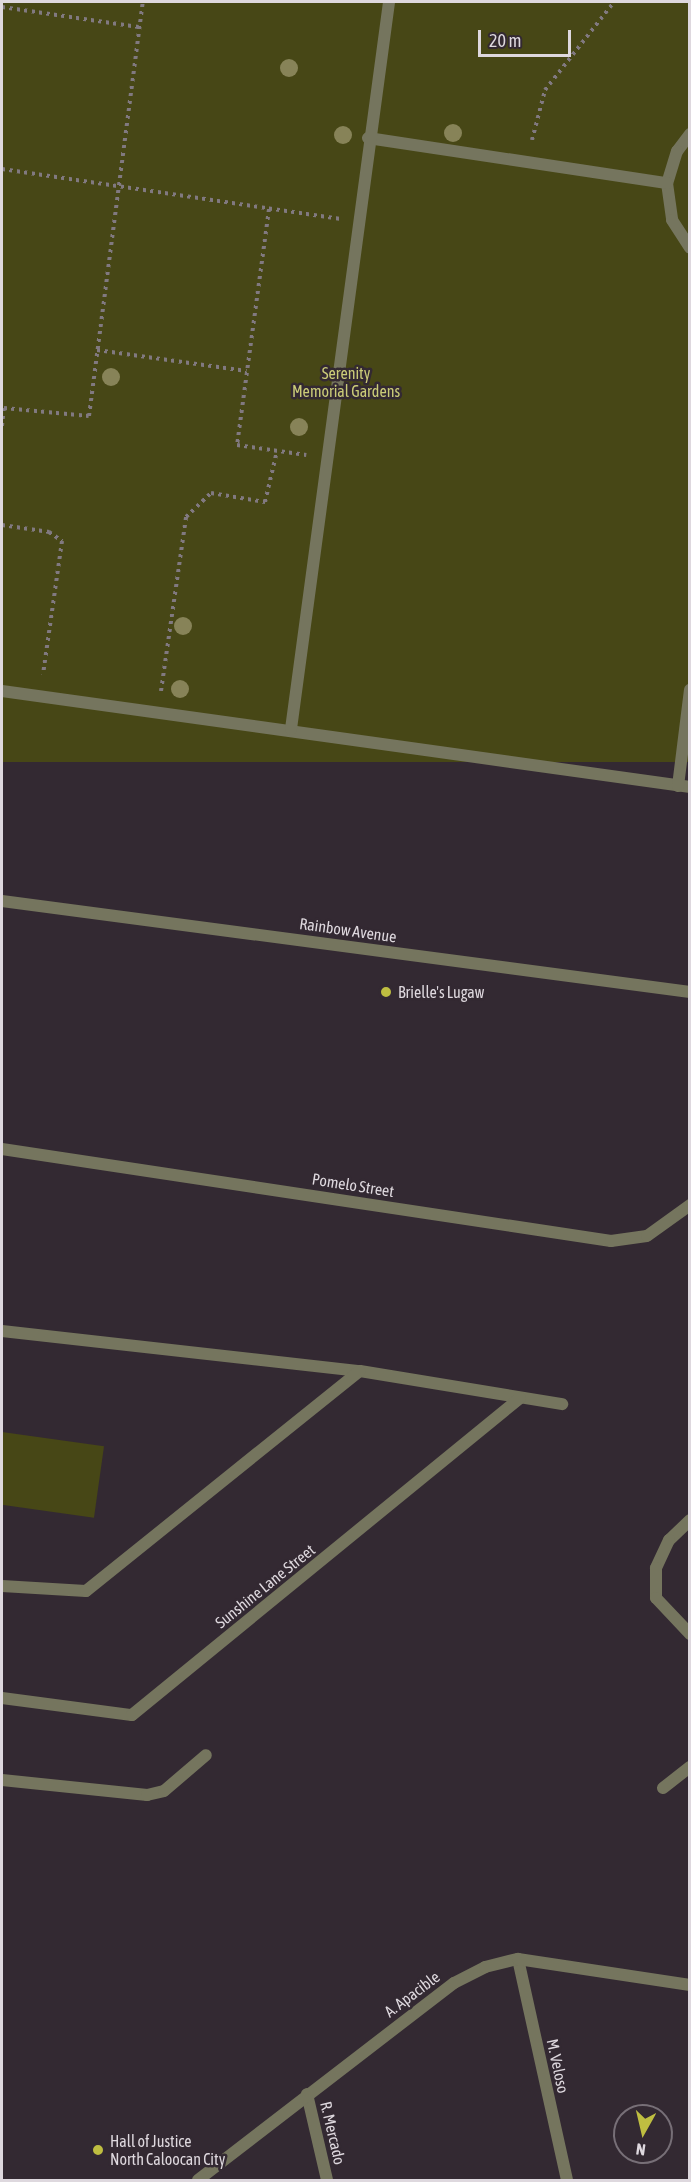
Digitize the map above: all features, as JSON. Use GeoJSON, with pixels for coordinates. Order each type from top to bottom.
{"type":"FeatureCollection","features":[{"type":"Feature","properties":{"kind":"street"},"geometry":{"type":"LineString","coordinates":[[291,729],[368,138],[388,2]]}},
{"type":"Feature","properties":{"kind":"street"},"geometry":{"type":"LineString","coordinates":[[690,134],[677,151],[667,183],[672,220],[690,248]]}},
{"type":"Feature","properties":{"kind":"street"},"geometry":{"type":"LineString","coordinates":[[368,138],[667,183]]}},
{"type":"Feature","properties":{"kind":"street"},"geometry":{"type":"LineString","coordinates":[[2,691],[291,729],[684,786],[690,690]]}},
{"type":"Feature","properties":{"kind":"street","name":"Rainbow Avenue"},"geometry":{"type":"LineString","coordinates":[[2,901],[690,992]]}},
{"type":"Feature","properties":{"kind":"street","name":"Pomelo Street"},"geometry":{"type":"LineString","coordinates":[[2,1149],[611,1241],[647,1236],[690,1205]]}},
{"type":"Feature","properties":{"kind":"street"},"geometry":{"type":"LineString","coordinates":[[2,1331],[360,1371],[562,1404]]}},
{"type":"Feature","properties":{"kind":"street"},"geometry":{"type":"LineString","coordinates":[[2,1586],[86,1591],[360,1371]]}},
{"type":"Feature","properties":{"kind":"street","name":"Sunshine Lane Street"},"geometry":{"type":"LineString","coordinates":[[2,1698],[132,1715],[520,1398]]}},
{"type":"Feature","properties":{"kind":"street"},"geometry":{"type":"LineString","coordinates":[[690,1520],[669,1540],[656,1568],[656,1598],[690,1634]]}},
{"type":"Feature","properties":{"kind":"street"},"geometry":{"type":"LineString","coordinates":[[2,1780],[147,1796],[164,1791],[206,1755]]}},
{"type":"Feature","properties":{"kind":"street"},"geometry":{"type":"LineString","coordinates":[[663,1788],[690,1767]]}},
{"type":"Feature","properties":{"kind":"street","name":"A. Apacible"},"geometry":{"type":"LineString","coordinates":[[198,2181],[307,2094],[454,1983],[518,1959],[690,1985]]}},
{"type":"Feature","properties":{"kind":"street","name":"M. Veloso"},"geometry":{"type":"LineString","coordinates":[[518,1959],[567,2181]]}},
{"type":"Feature","properties":{"kind":"street","name":"R. Mercado"},"geometry":{"type":"LineString","coordinates":[[307,2094],[327,2181]]}},
{"type":"Feature","properties":{"kind":"path"},"geometry":{"type":"LineString","coordinates":[[2,426],[4,408],[89,416],[143,2]]}},
{"type":"Feature","properties":{"kind":"path"},"geometry":{"type":"LineString","coordinates":[[526,162],[545,90],[614,2]]}},
{"type":"Feature","properties":{"kind":"path"},"geometry":{"type":"LineString","coordinates":[[2,7],[139,27]]}},
{"type":"Feature","properties":{"kind":"path"},"geometry":{"type":"LineString","coordinates":[[2,169],[358,222]]}},
{"type":"Feature","properties":{"kind":"path"},"geometry":{"type":"LineString","coordinates":[[269,209],[237,445],[326,458]]}},
{"type":"Feature","properties":{"kind":"path"},"geometry":{"type":"LineString","coordinates":[[97,350],[247,371]]}},
{"type":"Feature","properties":{"kind":"path"},"geometry":{"type":"LineString","coordinates":[[158,712],[186,517],[211,493],[265,502],[277,451]]}},
{"type":"Feature","properties":{"kind":"path"},"geometry":{"type":"LineString","coordinates":[[2,525],[49,532],[62,541],[40,697]]}},
{"type":"Feature","properties":{"kind":"green space","name":"Serenity Memorial Gardens"},"geometry":{"type":"Polygon","coordinates":[[[2,2],[689,2],[689,762],[2,762],[2,2]]]}},
{"type":"Feature","properties":{"kind":"green space"},"geometry":{"type":"Polygon","coordinates":[[[2,1432],[104,1446],[94,1518],[2,1505],[2,1432]]]}},
{"type":"Feature","properties":{"kind":"place","name":"Brielle's Lugaw"},"geometry":{"type":"Point","coordinates":[386,992]}},
{"type":"Feature","properties":{"kind":"place","name":"Hall of Justice North Caloocan City"},"geometry":{"type":"Point","coordinates":[98,2150]}}]}
